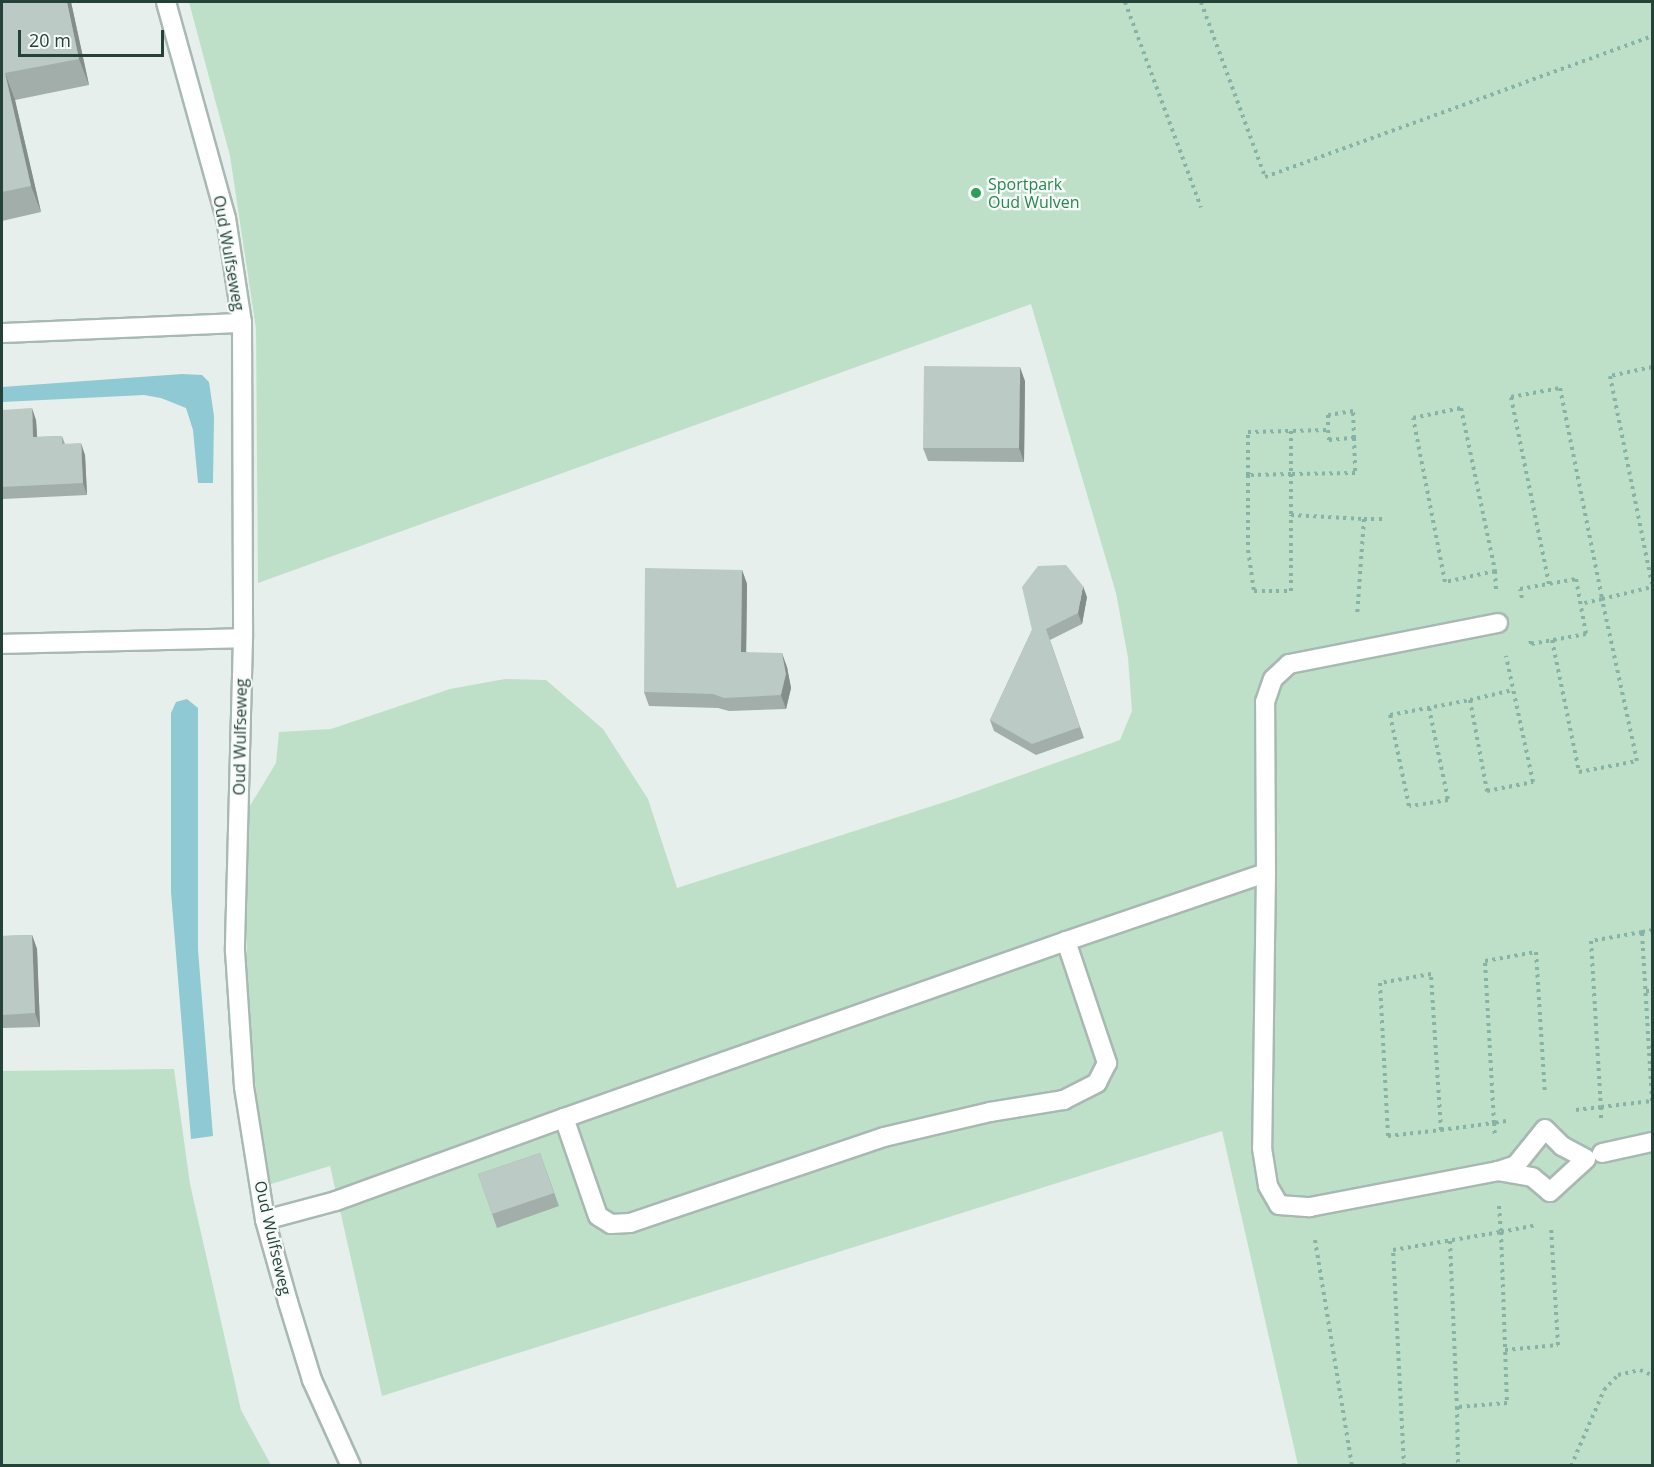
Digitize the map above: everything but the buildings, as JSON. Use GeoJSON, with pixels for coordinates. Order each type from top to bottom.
{"type":"FeatureCollection","features":[{"type":"Feature","properties":{"kind":"street","name":"Oud Wulfseweg"},"geometry":{"type":"LineString","coordinates":[[166,2],[226,218],[242,323],[243,638],[236,951],[244,1087],[265,1220],[312,1380],[351,1466]]}},
{"type":"Feature","properties":{"kind":"street"},"geometry":{"type":"LineString","coordinates":[[2,333],[242,323]]}},
{"type":"Feature","properties":{"kind":"street"},"geometry":{"type":"LineString","coordinates":[[1498,623],[1289,664],[1273,679],[1265,702],[1266,873],[1262,1148],[1268,1186],[1279,1205],[1310,1207],[1498,1171],[1516,1165],[1546,1122],[1562,1146],[1586,1159],[1550,1192],[1532,1177],[1498,1171]]}},
{"type":"Feature","properties":{"kind":"street"},"geometry":{"type":"LineString","coordinates":[[2,645],[243,638]]}},
{"type":"Feature","properties":{"kind":"street"},"geometry":{"type":"LineString","coordinates":[[265,1220],[336,1201],[564,1118],[1266,873]]}},
{"type":"Feature","properties":{"kind":"street"},"geometry":{"type":"LineString","coordinates":[[564,1118],[598,1216],[611,1224],[630,1223],[884,1137],[990,1112],[1064,1100],[1097,1083],[1107,1063],[1066,941]]}},
{"type":"Feature","properties":{"kind":"street"},"geometry":{"type":"LineString","coordinates":[[1602,1153],[1653,1142]]}},
{"type":"Feature","properties":{"kind":"path"},"geometry":{"type":"LineString","coordinates":[[1125,2],[1201,207]]}},
{"type":"Feature","properties":{"kind":"path"},"geometry":{"type":"LineString","coordinates":[[1201,2],[1265,177],[1653,36]]}},
{"type":"Feature","properties":{"kind":"path"},"geometry":{"type":"LineString","coordinates":[[1580,604],[1653,586],[1610,376],[1653,367]]}},
{"type":"Feature","properties":{"kind":"path"},"geometry":{"type":"LineString","coordinates":[[1549,584],[1511,397],[1560,388],[1637,761],[1580,772],[1552,640]]}},
{"type":"Feature","properties":{"kind":"path"},"geometry":{"type":"LineString","coordinates":[[1470,700],[1487,791],[1533,782],[1498,623],[1495,571],[1461,408],[1413,418],[1444,582],[1495,571]]}},
{"type":"Feature","properties":{"kind":"path"},"geometry":{"type":"LineString","coordinates":[[1248,475],[1355,473],[1354,438],[1353,411],[1328,415],[1329,440],[1354,438]]}},
{"type":"Feature","properties":{"kind":"path"},"geometry":{"type":"LineString","coordinates":[[1291,431],[1291,591],[1254,591],[1248,550],[1248,432],[1329,430]]}},
{"type":"Feature","properties":{"kind":"path"},"geometry":{"type":"LineString","coordinates":[[1291,514],[1385,519]]}},
{"type":"Feature","properties":{"kind":"path"},"geometry":{"type":"LineString","coordinates":[[1354,650],[1364,519]]}},
{"type":"Feature","properties":{"kind":"path"},"geometry":{"type":"LineString","coordinates":[[1576,579],[1586,634],[1531,644],[1520,590],[1549,584],[1576,579]]}},
{"type":"Feature","properties":{"kind":"path"},"geometry":{"type":"LineString","coordinates":[[1498,623],[1526,618]]}},
{"type":"Feature","properties":{"kind":"path"},"geometry":{"type":"LineString","coordinates":[[1429,708],[1448,800],[1409,806],[1390,715],[1513,690]]}},
{"type":"Feature","properties":{"kind":"path"},"geometry":{"type":"LineString","coordinates":[[1601,1107],[1591,941],[1653,930]]}},
{"type":"Feature","properties":{"kind":"path"},"geometry":{"type":"LineString","coordinates":[[1441,1130],[1431,974],[1380,983],[1388,1136],[1441,1130],[1494,1123],[1546,1122],[1601,1107],[1652,1101],[1642,932]]}},
{"type":"Feature","properties":{"kind":"path"},"geometry":{"type":"LineString","coordinates":[[1457,1407],[1507,1403],[1498,1171],[1485,961],[1536,952],[1546,1122]]}},
{"type":"Feature","properties":{"kind":"path"},"geometry":{"type":"LineString","coordinates":[[1646,991],[1653,991]]}},
{"type":"Feature","properties":{"kind":"path"},"geometry":{"type":"LineString","coordinates":[[1310,1207],[1352,1466]]}},
{"type":"Feature","properties":{"kind":"path"},"geometry":{"type":"LineString","coordinates":[[1404,1466],[1393,1250],[1551,1222],[1558,1345],[1505,1350]]}},
{"type":"Feature","properties":{"kind":"path"},"geometry":{"type":"LineString","coordinates":[[1450,1241],[1458,1466]]}},
{"type":"Feature","properties":{"kind":"path"},"geometry":{"type":"LineString","coordinates":[[1571,1466],[1604,1390],[1618,1375],[1640,1370],[1653,1375]]}},
{"type":"Feature","properties":{"kind":"green space"},"geometry":{"type":"Polygon","coordinates":[[[189,2],[1652,2],[1652,1465],[1298,1465],[1222,1131],[382,1396],[330,1166],[268,1185],[247,1019],[246,824],[248,809],[276,763],[279,732],[331,729],[450,689],[505,679],[546,680],[603,729],[648,799],[677,888],[957,798],[1120,740],[1132,711],[1128,658],[1116,593],[1031,304],[258,583],[256,329],[230,156],[189,2]]]}},
{"type":"Feature","properties":{"kind":"green space"},"geometry":{"type":"Polygon","coordinates":[[[174,1069],[190,1184],[241,1410],[271,1465],[2,1465],[2,1071],[174,1069]]]}},
{"type":"Feature","properties":{"kind":"water"},"geometry":{"type":"Polygon","coordinates":[[[182,374],[202,375],[209,382],[214,416],[213,483],[198,483],[193,430],[186,408],[161,398],[144,395],[2,402],[2,387],[182,374]]]}},
{"type":"Feature","properties":{"kind":"water"},"geometry":{"type":"Polygon","coordinates":[[[187,699],[198,708],[198,950],[213,1136],[191,1139],[171,892],[171,713],[176,702],[187,699]]]}},
{"type":"Feature","properties":{"kind":"place","name":"Sportpark Oud Wulven"},"geometry":{"type":"Point","coordinates":[976,193]}}]}
